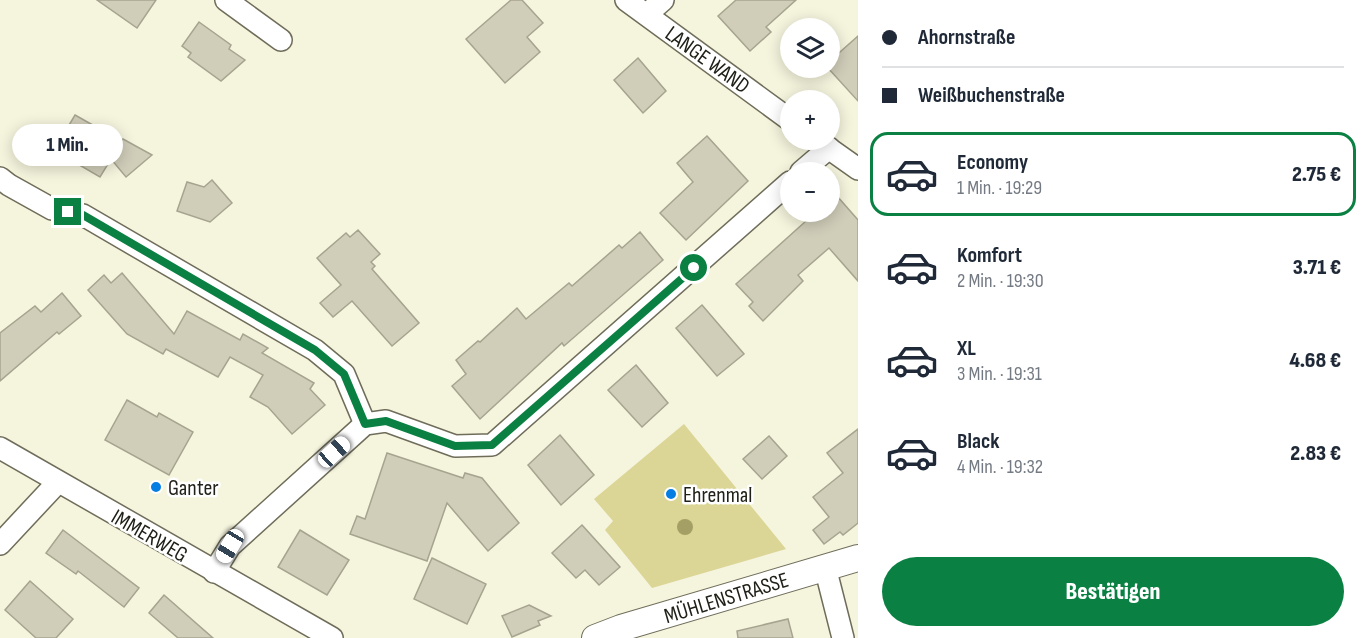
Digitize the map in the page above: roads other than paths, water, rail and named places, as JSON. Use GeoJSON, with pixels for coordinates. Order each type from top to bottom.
{"type":"FeatureCollection","features":[{"type":"Feature","properties":{"kind":"street"},"geometry":{"type":"LineString","coordinates":[[226,0],[281,40]]}},
{"type":"Feature","properties":{"kind":"street","name":"LANGE WAND"},"geometry":{"type":"LineString","coordinates":[[626,0],[780,113]]}},
{"type":"Feature","properties":{"kind":"street"},"geometry":{"type":"LineString","coordinates":[[647,14],[663,0]]}},
{"type":"Feature","properties":{"kind":"street"},"geometry":{"type":"LineString","coordinates":[[809,162],[818,150]]}},
{"type":"Feature","properties":{"kind":"street"},"geometry":{"type":"LineString","coordinates":[[831,150],[858,169]]}},
{"type":"Feature","properties":{"kind":"street"},"geometry":{"type":"LineString","coordinates":[[0,178],[52,209],[83,215],[315,350],[344,374],[365,424]]}},
{"type":"Feature","properties":{"kind":"street"},"geometry":{"type":"LineString","coordinates":[[214,572],[230,546],[365,424],[386,421],[455,446],[492,445],[780,191]]}},
{"type":"Feature","properties":{"kind":"street","name":"IMMERWEG"},"geometry":{"type":"LineString","coordinates":[[0,448],[332,638]]}},
{"type":"Feature","properties":{"kind":"street"},"geometry":{"type":"LineString","coordinates":[[0,544],[58,482]]}},
{"type":"Feature","properties":{"kind":"street","name":"MÜHLENSTRASSE"},"geometry":{"type":"LineString","coordinates":[[595,638],[621,628],[858,558]]}},
{"type":"Feature","properties":{"kind":"street"},"geometry":{"type":"LineString","coordinates":[[825,567],[843,638]]}},
{"type":"Feature","properties":{"kind":"place","name":"Ganter"},"geometry":{"type":"Point","coordinates":[156,487]}},
{"type":"Feature","properties":{"kind":"place","name":"Ehrenmal"},"geometry":{"type":"Point","coordinates":[671,494]}}]}
